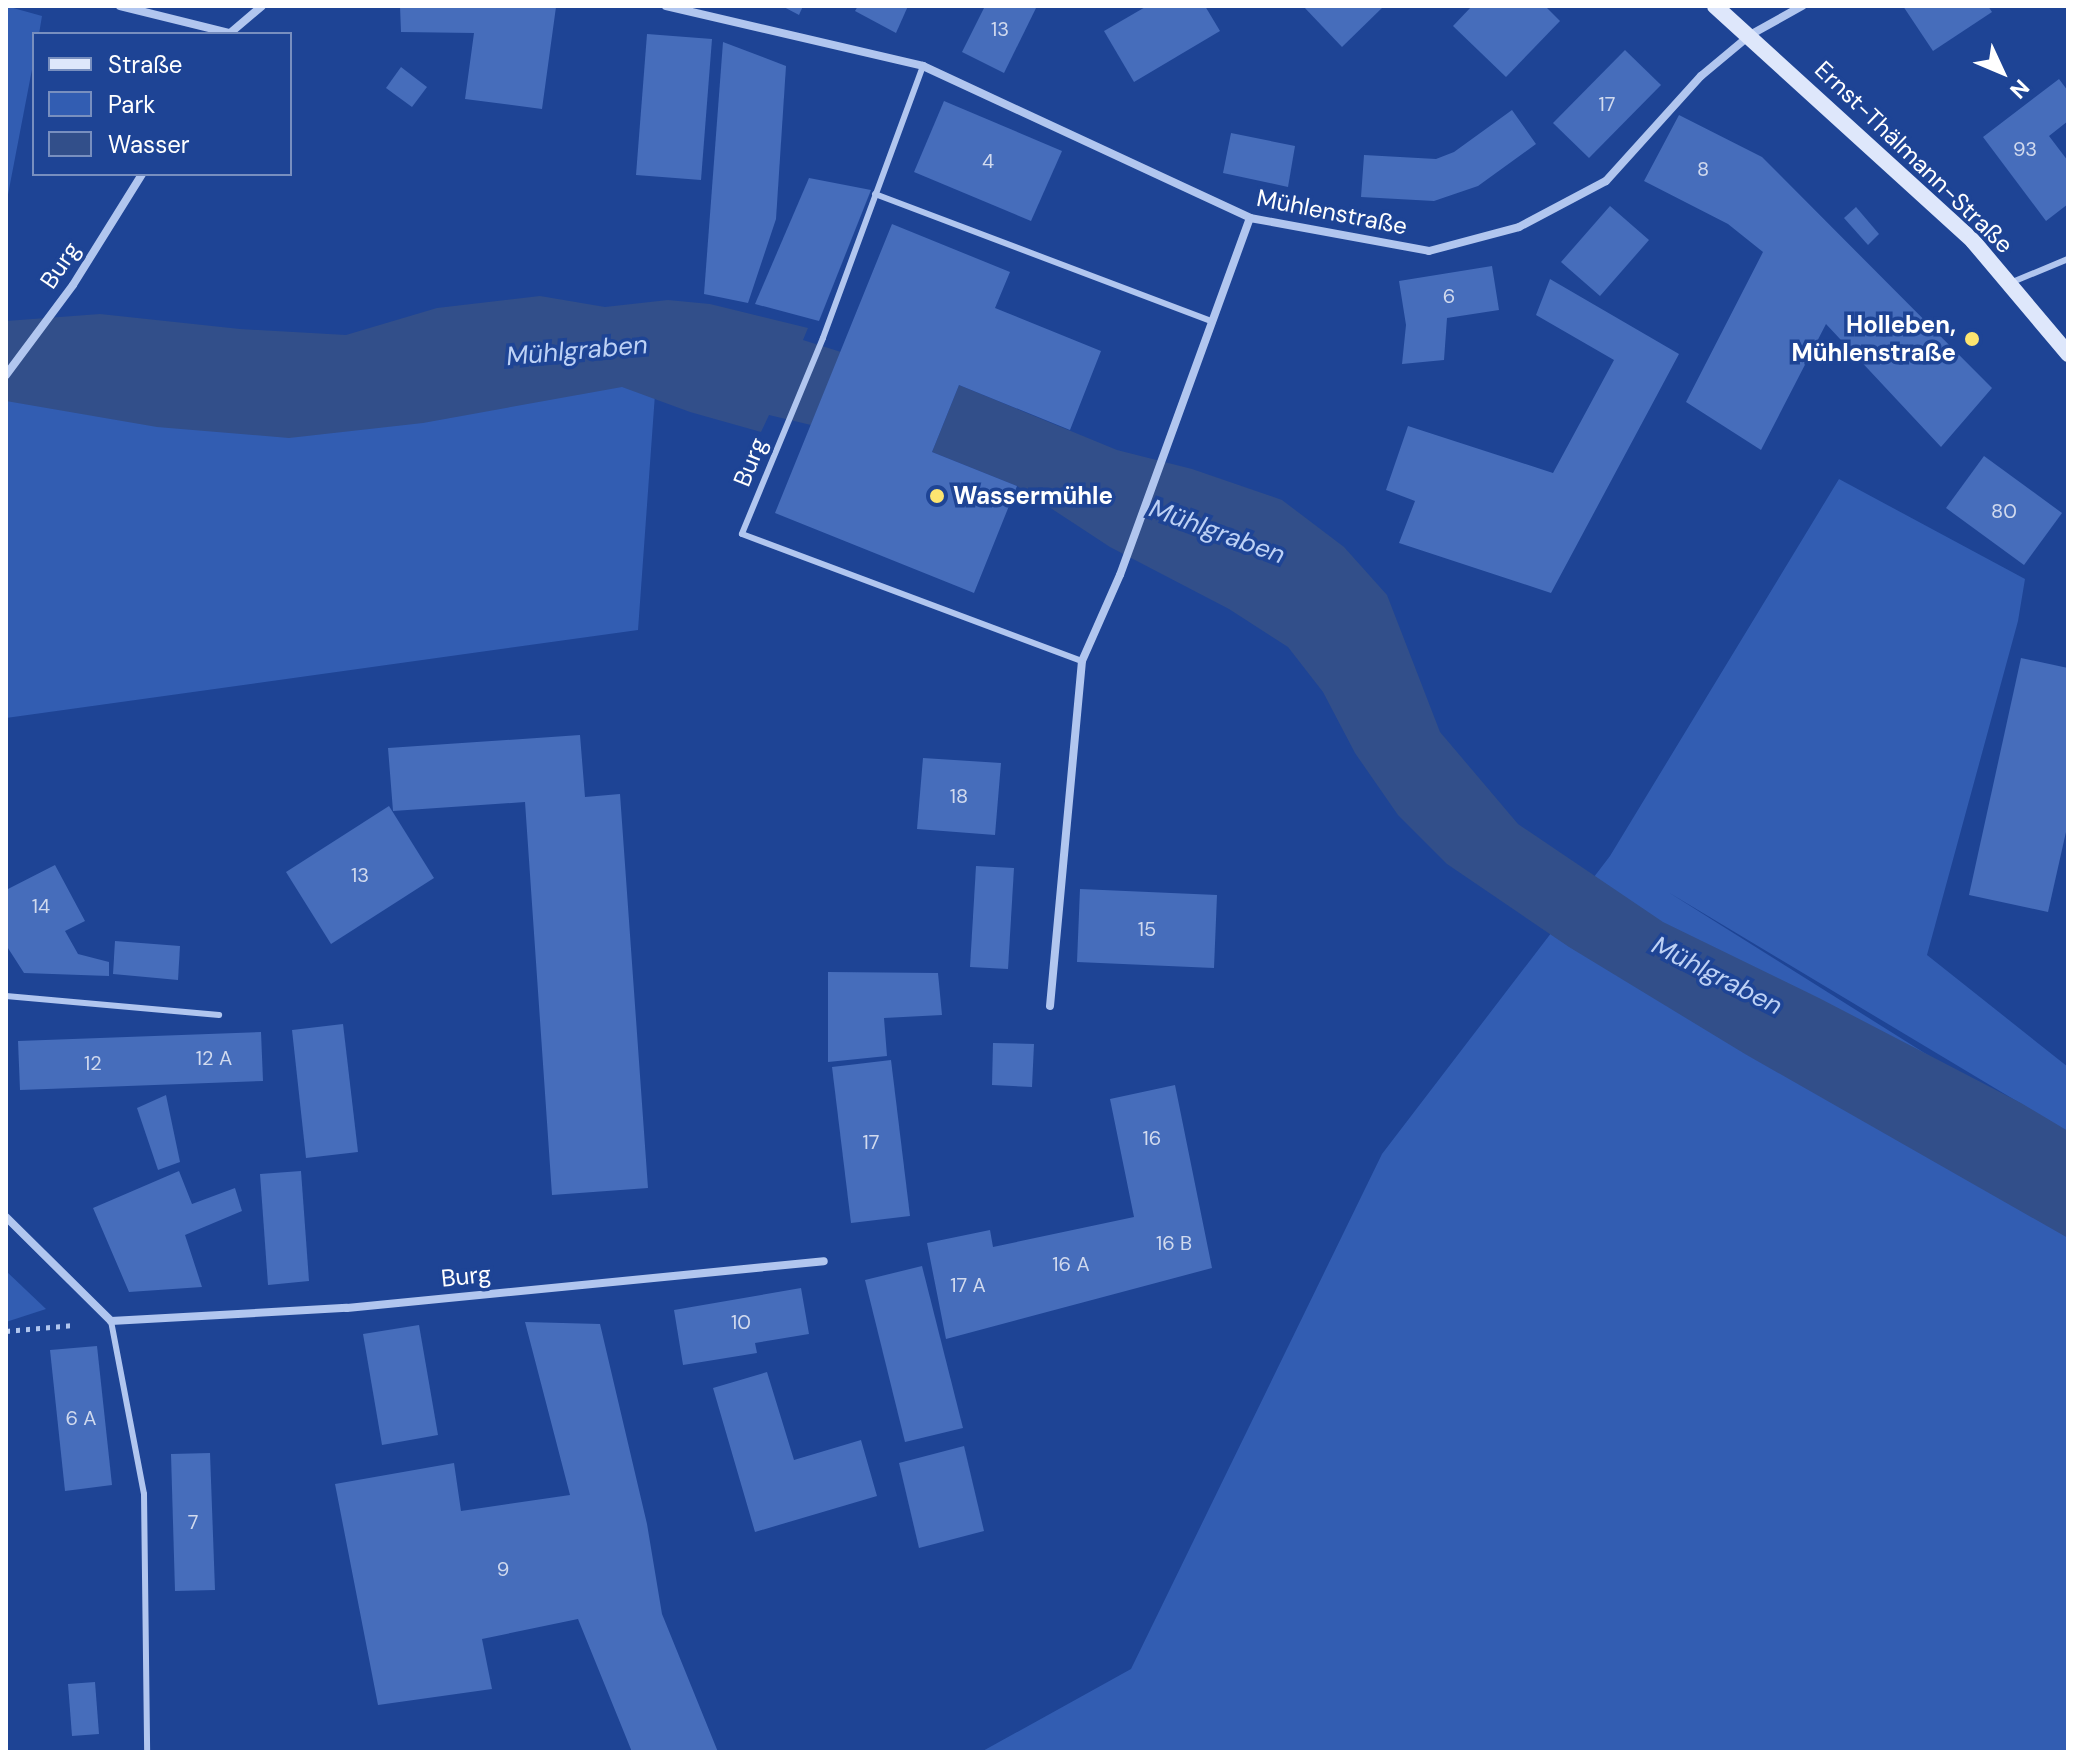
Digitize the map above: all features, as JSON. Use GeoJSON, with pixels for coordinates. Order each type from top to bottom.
{"type":"FeatureCollection","features":[{"type":"Feature","properties":{"kind":"main road","name":"Ernst-Thälmann-Straße"},"geometry":{"type":"LineString","coordinates":[[1715,6],[1973,241],[2068,354]]}},
{"type":"Feature","properties":{"kind":"street"},"geometry":{"type":"LineString","coordinates":[[120,6],[225,32]]}},
{"type":"Feature","properties":{"kind":"street"},"geometry":{"type":"LineString","coordinates":[[230,32],[262,6]]}},
{"type":"Feature","properties":{"kind":"street","name":"Mühlenstraße"},"geometry":{"type":"LineString","coordinates":[[666,6],[923,66],[1250,218],[1429,251],[1519,227],[1606,181],[1701,76],[1750,35],[1802,6]]}},
{"type":"Feature","properties":{"kind":"street","name":"Burg"},"geometry":{"type":"LineString","coordinates":[[6,375],[73,285],[141,176]]}},
{"type":"Feature","properties":{"kind":"street"},"geometry":{"type":"LineString","coordinates":[[1050,1006],[1082,661],[1120,575],[1162,452],[1250,218]]}},
{"type":"Feature","properties":{"kind":"street"},"geometry":{"type":"LineString","coordinates":[[6,1217],[111,1321]]}},
{"type":"Feature","properties":{"kind":"street","name":"Burg"},"geometry":{"type":"LineString","coordinates":[[111,1321],[347,1308],[824,1261]]}},
{"type":"Feature","properties":{"kind":"lane","name":"Burg"},"geometry":{"type":"LineString","coordinates":[[923,66],[823,338],[742,534],[1082,661]]}},
{"type":"Feature","properties":{"kind":"lane"},"geometry":{"type":"LineString","coordinates":[[875,194],[1213,322]]}},
{"type":"Feature","properties":{"kind":"lane"},"geometry":{"type":"LineString","coordinates":[[2010,283],[2068,259]]}},
{"type":"Feature","properties":{"kind":"lane"},"geometry":{"type":"LineString","coordinates":[[6,996],[219,1015]]}},
{"type":"Feature","properties":{"kind":"lane"},"geometry":{"type":"LineString","coordinates":[[111,1321],[144,1494],[147,1752]]}},
{"type":"Feature","properties":{"kind":"path"},"geometry":{"type":"LineString","coordinates":[[6,1331],[111,1321]]}},
{"type":"Feature","properties":{"kind":"green space"},"geometry":{"type":"Polygon","coordinates":[[[6,6],[42,16],[39,32],[32,32],[32,69],[6,205],[6,6]]]}},
{"type":"Feature","properties":{"kind":"green space"},"geometry":{"type":"Polygon","coordinates":[[[661,311],[638,630],[6,718],[6,322],[345,341],[661,311]]]}},
{"type":"Feature","properties":{"kind":"green space"},"geometry":{"type":"Polygon","coordinates":[[[1839,479],[2025,579],[2018,621],[1927,955],[2068,1067],[2068,1132],[1668,892],[2068,1143],[2068,1752],[981,1752],[1131,1669],[1382,1154],[1610,856],[1839,479]]]}},
{"type":"Feature","properties":{"kind":"green space"},"geometry":{"type":"Polygon","coordinates":[[[6,1271],[46,1309],[6,1322],[6,1271]]]}},
{"type":"Feature","properties":{"kind":"water","name":"Mühlgraben"},"geometry":{"type":"Polygon","coordinates":[[[540,296],[605,307],[668,300],[710,304],[808,328],[803,340],[841,352],[811,425],[769,415],[761,432],[690,412],[622,387],[423,423],[289,438],[157,427],[6,401],[6,321],[100,314],[240,329],[346,335],[437,308],[540,296]]]}},
{"type":"Feature","properties":{"kind":"water","name":"Mühlgraben"},"geometry":{"type":"Polygon","coordinates":[[[959,385],[1117,450],[1192,469],[1282,500],[1344,547],[1387,595],[1440,732],[1518,824],[1663,922],[1819,998],[2021,1103],[2068,1131],[2068,1238],[1745,1054],[1569,947],[1447,864],[1398,815],[1355,753],[1323,692],[1288,647],[1229,609],[1110,547],[1017,486],[932,452],[959,385]]]}},
{"type":"Feature","properties":{"kind":"building"},"geometry":{"type":"Polygon","coordinates":[[[400,6],[556,7],[542,109],[465,99],[474,33],[401,32],[400,6]]]}},
{"type":"Feature","properties":{"kind":"building"},"geometry":{"type":"Polygon","coordinates":[[[782,6],[803,6],[799,15],[782,6]]]}},
{"type":"Feature","properties":{"kind":"building"},"geometry":{"type":"Polygon","coordinates":[[[858,6],[908,6],[896,33],[855,11],[858,6]]]}},
{"type":"Feature","properties":{"kind":"building"},"geometry":{"type":"Polygon","coordinates":[[[985,6],[1037,6],[1004,73],[962,52],[985,6]]]}},
{"type":"Feature","properties":{"kind":"building"},"geometry":{"type":"Polygon","coordinates":[[[1147,6],[1205,6],[1220,31],[1134,82],[1104,31],[1147,6]]]}},
{"type":"Feature","properties":{"kind":"building"},"geometry":{"type":"Polygon","coordinates":[[[1303,6],[1384,6],[1342,47],[1303,6]]]}},
{"type":"Feature","properties":{"kind":"building"},"geometry":{"type":"Polygon","coordinates":[[[1472,6],[1545,6],[1560,21],[1506,77],[1453,26],[1472,6]]]}},
{"type":"Feature","properties":{"kind":"building"},"geometry":{"type":"Polygon","coordinates":[[[1903,6],[1988,6],[1992,12],[1933,51],[1903,6]]]}},
{"type":"Feature","properties":{"kind":"building"},"geometry":{"type":"Polygon","coordinates":[[[647,34],[712,39],[701,180],[636,175],[647,34]]]}},
{"type":"Feature","properties":{"kind":"building"},"geometry":{"type":"Polygon","coordinates":[[[723,42],[786,66],[776,219],[748,303],[704,294],[723,42]]]}},
{"type":"Feature","properties":{"kind":"building"},"geometry":{"type":"Polygon","coordinates":[[[1625,50],[1661,85],[1589,158],[1553,123],[1625,50]]]}},
{"type":"Feature","properties":{"kind":"building"},"geometry":{"type":"Polygon","coordinates":[[[401,67],[427,87],[412,107],[386,88],[401,67]]]}},
{"type":"Feature","properties":{"kind":"building"},"geometry":{"type":"Polygon","coordinates":[[[2059,79],[2068,91],[2068,121],[2049,136],[2068,161],[2068,204],[2046,221],[1983,137],[2059,79]]]}},
{"type":"Feature","properties":{"kind":"building"},"geometry":{"type":"Polygon","coordinates":[[[944,101],[1062,151],[1031,221],[914,172],[944,101]]]}},
{"type":"Feature","properties":{"kind":"building"},"geometry":{"type":"Polygon","coordinates":[[[1512,110],[1536,144],[1478,186],[1434,201],[1361,197],[1364,155],[1436,159],[1454,152],[1512,110]]]}},
{"type":"Feature","properties":{"kind":"building"},"geometry":{"type":"Polygon","coordinates":[[[1679,115],[1762,157],[1992,388],[1941,447],[1826,324],[1761,450],[1686,402],[1763,252],[1728,224],[1644,181],[1679,115]]]}},
{"type":"Feature","properties":{"kind":"building"},"geometry":{"type":"Polygon","coordinates":[[[1231,133],[1295,146],[1288,187],[1223,173],[1231,133]]]}},
{"type":"Feature","properties":{"kind":"building"},"geometry":{"type":"Polygon","coordinates":[[[809,178],[871,190],[819,321],[755,304],[809,178]]]}},
{"type":"Feature","properties":{"kind":"building"},"geometry":{"type":"Polygon","coordinates":[[[1610,206],[1649,240],[1600,296],[1561,262],[1610,206]]]}},
{"type":"Feature","properties":{"kind":"building"},"geometry":{"type":"Polygon","coordinates":[[[1856,207],[1879,234],[1868,245],[1844,218],[1856,207]]]}},
{"type":"Feature","properties":{"kind":"building"},"geometry":{"type":"Polygon","coordinates":[[[892,224],[1010,272],[995,308],[1101,351],[1070,430],[959,385],[932,452],[1017,486],[974,593],[775,513],[892,224]]]}},
{"type":"Feature","properties":{"kind":"building"},"geometry":{"type":"Polygon","coordinates":[[[1492,266],[1499,310],[1447,318],[1444,360],[1402,364],[1406,325],[1399,281],[1492,266]]]}},
{"type":"Feature","properties":{"kind":"building"},"geometry":{"type":"Polygon","coordinates":[[[1550,279],[1679,354],[1551,593],[1399,543],[1415,501],[1386,490],[1408,426],[1553,473],[1614,360],[1536,315],[1550,279]]]}},
{"type":"Feature","properties":{"kind":"building"},"geometry":{"type":"Polygon","coordinates":[[[1984,456],[2062,513],[2024,565],[1946,508],[1984,456]]]}},
{"type":"Feature","properties":{"kind":"building"},"geometry":{"type":"Polygon","coordinates":[[[2021,658],[2068,668],[2068,823],[2048,912],[1969,895],[2021,658]]]}},
{"type":"Feature","properties":{"kind":"building"},"geometry":{"type":"Polygon","coordinates":[[[580,735],[585,797],[620,794],[648,1188],[552,1195],[525,802],[393,811],[388,748],[580,735]]]}},
{"type":"Feature","properties":{"kind":"building"},"geometry":{"type":"Polygon","coordinates":[[[923,758],[1001,763],[995,835],[917,829],[923,758]]]}},
{"type":"Feature","properties":{"kind":"building"},"geometry":{"type":"Polygon","coordinates":[[[389,806],[434,878],[331,944],[286,872],[389,806]]]}},
{"type":"Feature","properties":{"kind":"building"},"geometry":{"type":"Polygon","coordinates":[[[55,865],[85,921],[65,931],[78,954],[109,962],[109,976],[24,973],[6,945],[6,890],[55,865]]]}},
{"type":"Feature","properties":{"kind":"building"},"geometry":{"type":"Polygon","coordinates":[[[976,866],[1014,868],[1008,969],[970,967],[976,866]]]}},
{"type":"Feature","properties":{"kind":"building"},"geometry":{"type":"Polygon","coordinates":[[[1080,889],[1217,895],[1214,968],[1077,962],[1080,889]]]}},
{"type":"Feature","properties":{"kind":"building"},"geometry":{"type":"Polygon","coordinates":[[[115,941],[180,946],[178,980],[113,974],[115,941]]]}},
{"type":"Feature","properties":{"kind":"building"},"geometry":{"type":"Polygon","coordinates":[[[828,972],[938,973],[942,1015],[884,1018],[887,1056],[828,1062],[828,972]]]}},
{"type":"Feature","properties":{"kind":"building"},"geometry":{"type":"Polygon","coordinates":[[[343,1024],[358,1152],[306,1158],[292,1030],[343,1024]]]}},
{"type":"Feature","properties":{"kind":"building"},"geometry":{"type":"Polygon","coordinates":[[[261,1032],[263,1081],[20,1090],[18,1041],[261,1032]]]}},
{"type":"Feature","properties":{"kind":"building"},"geometry":{"type":"Polygon","coordinates":[[[993,1043],[1034,1044],[1032,1087],[992,1085],[993,1043]]]}},
{"type":"Feature","properties":{"kind":"building"},"geometry":{"type":"Polygon","coordinates":[[[891,1060],[910,1216],[851,1223],[832,1067],[891,1060]]]}},
{"type":"Feature","properties":{"kind":"building"},"geometry":{"type":"Polygon","coordinates":[[[1175,1085],[1212,1268],[946,1339],[927,1243],[990,1230],[993,1247],[1134,1217],[1110,1099],[1175,1085]]]}},
{"type":"Feature","properties":{"kind":"building"},"geometry":{"type":"Polygon","coordinates":[[[166,1095],[180,1162],[158,1170],[137,1108],[166,1095]]]}},
{"type":"Feature","properties":{"kind":"building"},"geometry":{"type":"Polygon","coordinates":[[[179,1171],[192,1204],[235,1188],[242,1211],[185,1235],[202,1287],[129,1292],[93,1208],[179,1171]]]}},
{"type":"Feature","properties":{"kind":"building"},"geometry":{"type":"Polygon","coordinates":[[[301,1171],[309,1281],[268,1285],[260,1174],[301,1171]]]}},
{"type":"Feature","properties":{"kind":"building"},"geometry":{"type":"Polygon","coordinates":[[[922,1266],[963,1428],[905,1442],[865,1280],[922,1266]]]}},
{"type":"Feature","properties":{"kind":"building"},"geometry":{"type":"Polygon","coordinates":[[[801,1288],[809,1334],[755,1343],[757,1353],[683,1365],[674,1310],[801,1288]]]}},
{"type":"Feature","properties":{"kind":"building"},"geometry":{"type":"Polygon","coordinates":[[[525,1322],[600,1324],[647,1524],[662,1614],[718,1752],[632,1752],[578,1619],[482,1639],[492,1689],[378,1705],[335,1484],[454,1463],[461,1511],[570,1495],[525,1322]]]}},
{"type":"Feature","properties":{"kind":"building"},"geometry":{"type":"Polygon","coordinates":[[[419,1325],[438,1435],[382,1445],[363,1334],[419,1325]]]}},
{"type":"Feature","properties":{"kind":"building"},"geometry":{"type":"Polygon","coordinates":[[[97,1346],[112,1485],[65,1491],[50,1350],[97,1346]]]}},
{"type":"Feature","properties":{"kind":"building"},"geometry":{"type":"Polygon","coordinates":[[[767,1372],[794,1460],[861,1440],[877,1496],[755,1532],[713,1388],[767,1372]]]}},
{"type":"Feature","properties":{"kind":"building"},"geometry":{"type":"Polygon","coordinates":[[[964,1446],[984,1531],[919,1548],[899,1463],[964,1446]]]}},
{"type":"Feature","properties":{"kind":"building"},"geometry":{"type":"Polygon","coordinates":[[[210,1453],[215,1590],[175,1591],[171,1454],[210,1453]]]}},
{"type":"Feature","properties":{"kind":"building"},"geometry":{"type":"Polygon","coordinates":[[[95,1682],[99,1734],[72,1736],[68,1684],[95,1682]]]}},
{"type":"Feature","properties":{"kind":"place","name":"Holleben, Mühlenstraße"},"geometry":{"type":"Point","coordinates":[1972,339]}},
{"type":"Feature","properties":{"kind":"place","name":"Wassermühle"},"geometry":{"type":"Point","coordinates":[937,496]}}]}
